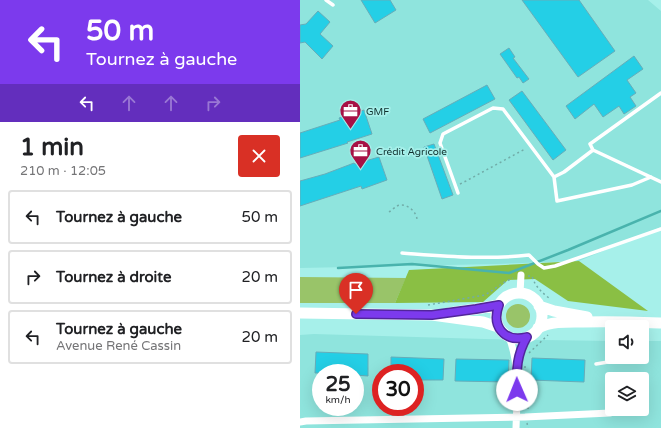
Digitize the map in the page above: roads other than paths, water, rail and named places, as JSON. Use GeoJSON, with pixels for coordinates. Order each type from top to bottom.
{"type":"FeatureCollection","features":[{"type":"Feature","properties":{"kind":"main road"},"geometry":{"type":"LineString","coordinates":[[520,294],[526,294],[536,301],[541,313],[541,321],[535,332],[527,337],[515,339],[509,337],[498,327],[496,312],[499,305],[508,296],[520,294]]}},
{"type":"Feature","properties":{"kind":"main road"},"geometry":{"type":"LineString","coordinates":[[432,315],[499,305]]}},
{"type":"Feature","properties":{"kind":"main road"},"geometry":{"type":"LineString","coordinates":[[539,306],[553,310],[614,320]]}},
{"type":"Feature","properties":{"kind":"main road"},"geometry":{"type":"LineString","coordinates":[[300,313],[432,315],[483,322],[498,327]]}},
{"type":"Feature","properties":{"kind":"main road"},"geometry":{"type":"LineString","coordinates":[[538,328],[552,323],[605,321]]}},
{"type":"Feature","properties":{"kind":"main road"},"geometry":{"type":"LineString","coordinates":[[649,322],[661,323]]}},
{"type":"Feature","properties":{"kind":"street"},"geometry":{"type":"LineString","coordinates":[[520,294],[521,275]]}},
{"type":"Feature","properties":{"kind":"street"},"geometry":{"type":"LineString","coordinates":[[509,337],[515,355],[516,428]]}},
{"type":"Feature","properties":{"kind":"street"},"geometry":{"type":"LineString","coordinates":[[516,368],[522,347],[527,337]]}},
{"type":"Feature","properties":{"kind":"street"},"geometry":{"type":"LineString","coordinates":[[300,422],[517,418],[605,412]]}},
{"type":"Feature","properties":{"kind":"lane"},"geometry":{"type":"LineString","coordinates":[[326,0],[333,6]]}},
{"type":"Feature","properties":{"kind":"lane"},"geometry":{"type":"LineString","coordinates":[[661,93],[590,144],[593,150],[661,182]]}},
{"type":"Feature","properties":{"kind":"lane"},"geometry":{"type":"LineString","coordinates":[[458,193],[440,143],[443,134],[493,108],[503,109],[554,178],[557,201],[632,185],[651,177]]}},
{"type":"Feature","properties":{"kind":"lane"},"geometry":{"type":"LineString","coordinates":[[554,178],[593,150]]}},
{"type":"Feature","properties":{"kind":"lane"},"geometry":{"type":"LineString","coordinates":[[402,253],[500,258],[529,255],[544,268],[555,266],[661,229]]}},
{"type":"Feature","properties":{"kind":"lane"},"geometry":{"type":"LineString","coordinates":[[596,364],[605,362]]}},
{"type":"Feature","properties":{"kind":"waterway"},"geometry":{"type":"LineString","coordinates":[[338,268],[412,264],[509,273],[661,211]]}},
{"type":"Feature","properties":{"kind":"place","name":"GMF"},"geometry":{"type":"Point","coordinates":[350,130]}},
{"type":"Feature","properties":{"kind":"place","name":"Crédit Agricole"},"geometry":{"type":"Point","coordinates":[361,170]}}]}
